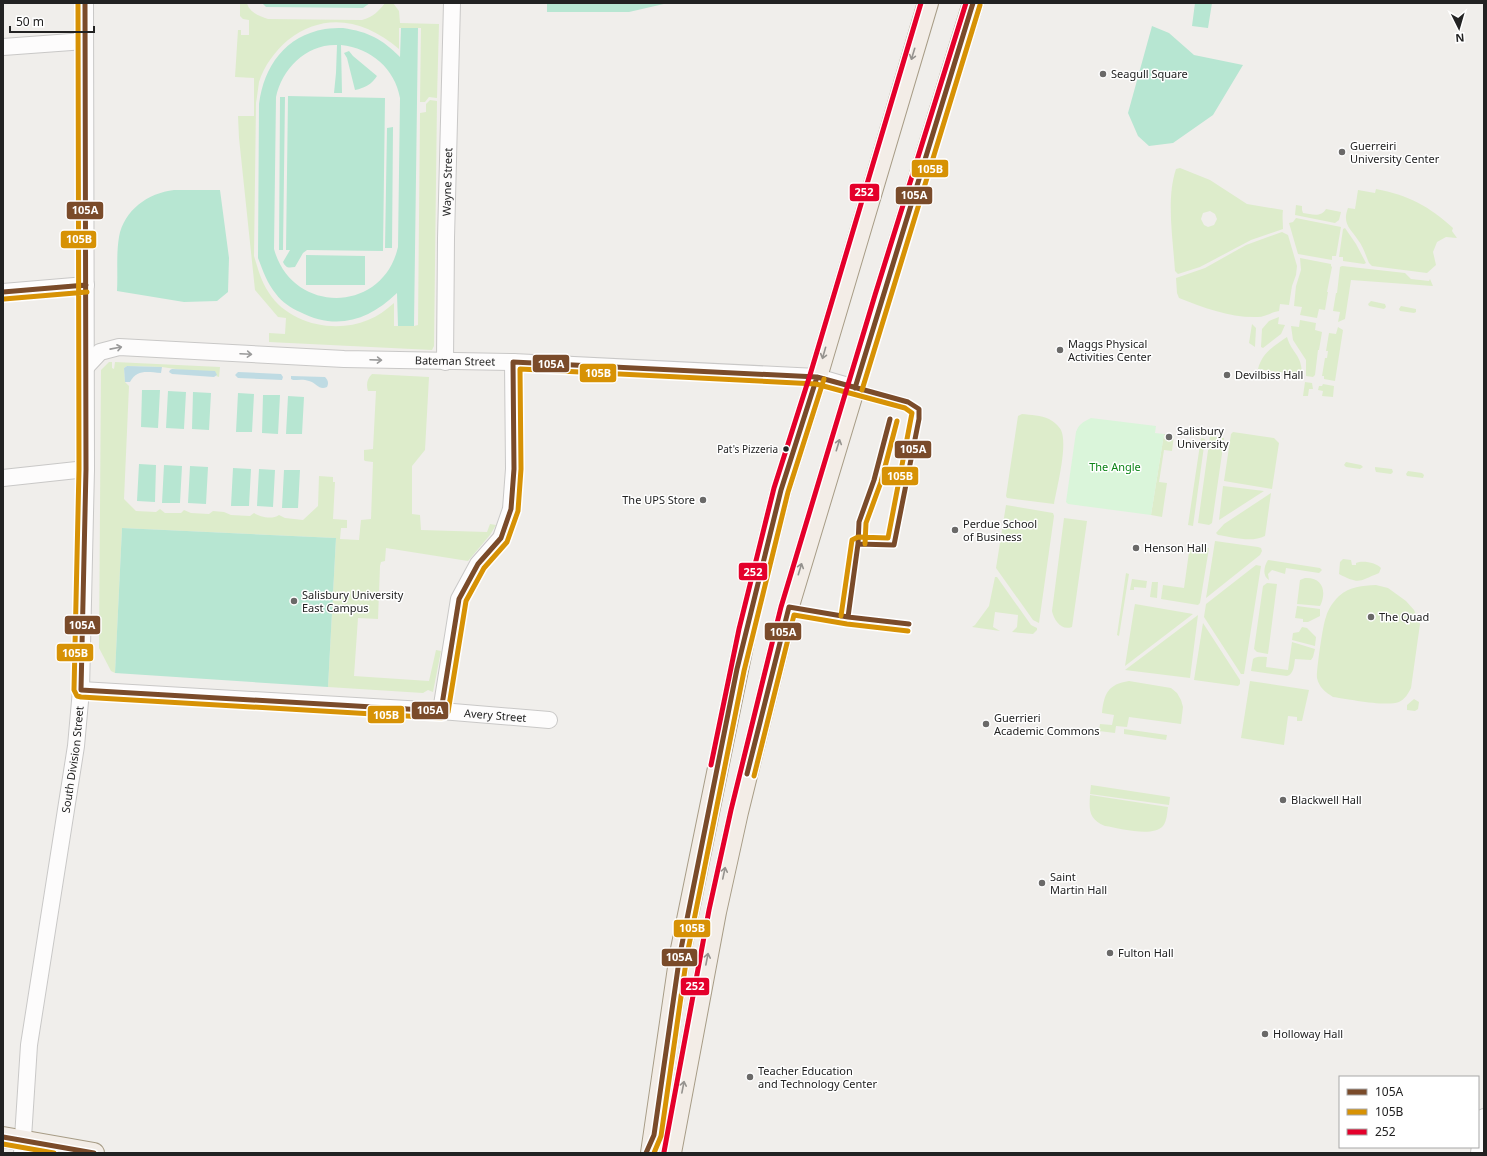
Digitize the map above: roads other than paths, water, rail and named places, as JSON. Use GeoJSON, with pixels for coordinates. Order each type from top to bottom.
{"type":"FeatureCollection","features":[{"type":"Feature","properties":{"kind":"main road"},"geometry":{"type":"LineString","coordinates":[[646,1153],[653,1144],[680,954],[737,669],[781,490],[817,377],[928,3]]}},
{"type":"Feature","properties":{"kind":"main road"},"geometry":{"type":"LineString","coordinates":[[671,1153],[716,912],[738,812],[788,610],[973,3]]}},
{"type":"Feature","properties":{"kind":"main road"},"geometry":{"type":"LineString","coordinates":[[706,825],[712,852],[702,901],[705,910],[716,912]]}},
{"type":"Feature","properties":{"kind":"main road"},"geometry":{"type":"LineString","coordinates":[[678,1113],[686,1153]]}},
{"type":"Feature","properties":{"kind":"main road"},"geometry":{"type":"LineString","coordinates":[[3,1137],[22,1147],[94,1153]]}},
{"type":"Feature","properties":{"kind":"street","name":"South Division Street"},"geometry":{"type":"LineString","coordinates":[[22,1147],[29,1045],[76,746],[81,690],[86,469],[85,3]]}},
{"type":"Feature","properties":{"kind":"street","name":"Wayne Street"},"geometry":{"type":"LineString","coordinates":[[445,362],[446,238],[452,3]]}},
{"type":"Feature","properties":{"kind":"street"},"geometry":{"type":"LineString","coordinates":[[3,47],[85,41]]}},
{"type":"Feature","properties":{"kind":"street"},"geometry":{"type":"LineString","coordinates":[[3,292],[86,285]]}},
{"type":"Feature","properties":{"kind":"street","name":"Bateman Street"},"geometry":{"type":"LineString","coordinates":[[85,368],[100,352],[119,347],[344,359],[445,362],[513,362],[817,377],[855,388]]}},
{"type":"Feature","properties":{"kind":"street"},"geometry":{"type":"LineString","coordinates":[[442,711],[459,599],[478,564],[500,538],[511,509],[514,469],[513,362]]}},
{"type":"Feature","properties":{"kind":"street"},"geometry":{"type":"LineString","coordinates":[[3,478],[86,469]]}},
{"type":"Feature","properties":{"kind":"street","name":"Avery Street"},"geometry":{"type":"LineString","coordinates":[[81,690],[442,711],[549,720]]}},
{"type":"Feature","properties":{"kind":"street"},"geometry":{"type":"LineString","coordinates":[[1479,1153],[1484,1118]]}},
{"type":"Feature","properties":{"kind":"water"},"geometry":{"type":"Polygon","coordinates":[[[127,366],[162,367],[161,373],[139,373],[130,382],[125,382],[124,368],[127,366]]]}},
{"type":"Feature","properties":{"kind":"water"},"geometry":{"type":"Polygon","coordinates":[[[172,369],[215,371],[217,375],[214,377],[172,374],[169,372],[172,369]]]}},
{"type":"Feature","properties":{"kind":"water"},"geometry":{"type":"Polygon","coordinates":[[[238,372],[281,374],[283,377],[282,380],[238,378],[235,375],[238,372]]]}},
{"type":"Feature","properties":{"kind":"water"},"geometry":{"type":"Polygon","coordinates":[[[291,376],[325,377],[328,384],[327,387],[322,388],[307,380],[293,380],[291,379],[291,376]]]}},
{"type":"Feature","properties":{"kind":"place","name":"Seagull Square"},"geometry":{"type":"Point","coordinates":[1103,74]}},
{"type":"Feature","properties":{"kind":"place","name":"Guerreiri University Center"},"geometry":{"type":"Point","coordinates":[1342,152]}},
{"type":"Feature","properties":{"kind":"place","name":"Maggs Physical Activities Center"},"geometry":{"type":"Point","coordinates":[1060,350]}},
{"type":"Feature","properties":{"kind":"place","name":"Devilbiss Hall"},"geometry":{"type":"Point","coordinates":[1227,375]}},
{"type":"Feature","properties":{"kind":"place","name":"Salisbury University"},"geometry":{"type":"Point","coordinates":[1169,437]}},
{"type":"Feature","properties":{"kind":"place","name":"Pat's Pizzeria"},"geometry":{"type":"Point","coordinates":[786,449]}},
{"type":"Feature","properties":{"kind":"place","name":"The UPS Store"},"geometry":{"type":"Point","coordinates":[703,500]}},
{"type":"Feature","properties":{"kind":"place","name":"Perdue School of Business"},"geometry":{"type":"Point","coordinates":[955,530]}},
{"type":"Feature","properties":{"kind":"place","name":"Henson Hall"},"geometry":{"type":"Point","coordinates":[1136,548]}},
{"type":"Feature","properties":{"kind":"place","name":"Salisbury University East Campus"},"geometry":{"type":"Point","coordinates":[294,601]}},
{"type":"Feature","properties":{"kind":"place","name":"The Quad"},"geometry":{"type":"Point","coordinates":[1371,617]}},
{"type":"Feature","properties":{"kind":"place","name":"Guerrieri Academic Commons"},"geometry":{"type":"Point","coordinates":[986,724]}},
{"type":"Feature","properties":{"kind":"place","name":"Blackwell Hall"},"geometry":{"type":"Point","coordinates":[1283,800]}},
{"type":"Feature","properties":{"kind":"place","name":"Saint Martin Hall"},"geometry":{"type":"Point","coordinates":[1042,883]}},
{"type":"Feature","properties":{"kind":"place","name":"Fulton Hall"},"geometry":{"type":"Point","coordinates":[1110,953]}},
{"type":"Feature","properties":{"kind":"place","name":"Holloway Hall"},"geometry":{"type":"Point","coordinates":[1265,1034]}},
{"type":"Feature","properties":{"kind":"place","name":"Teacher Education and Technology Center"},"geometry":{"type":"Point","coordinates":[750,1077]}},
{"type":"Feature","properties":{"kind":"park label","name":"The Angle"},"geometry":{"type":"Point","coordinates":[1115,467]}}]}
